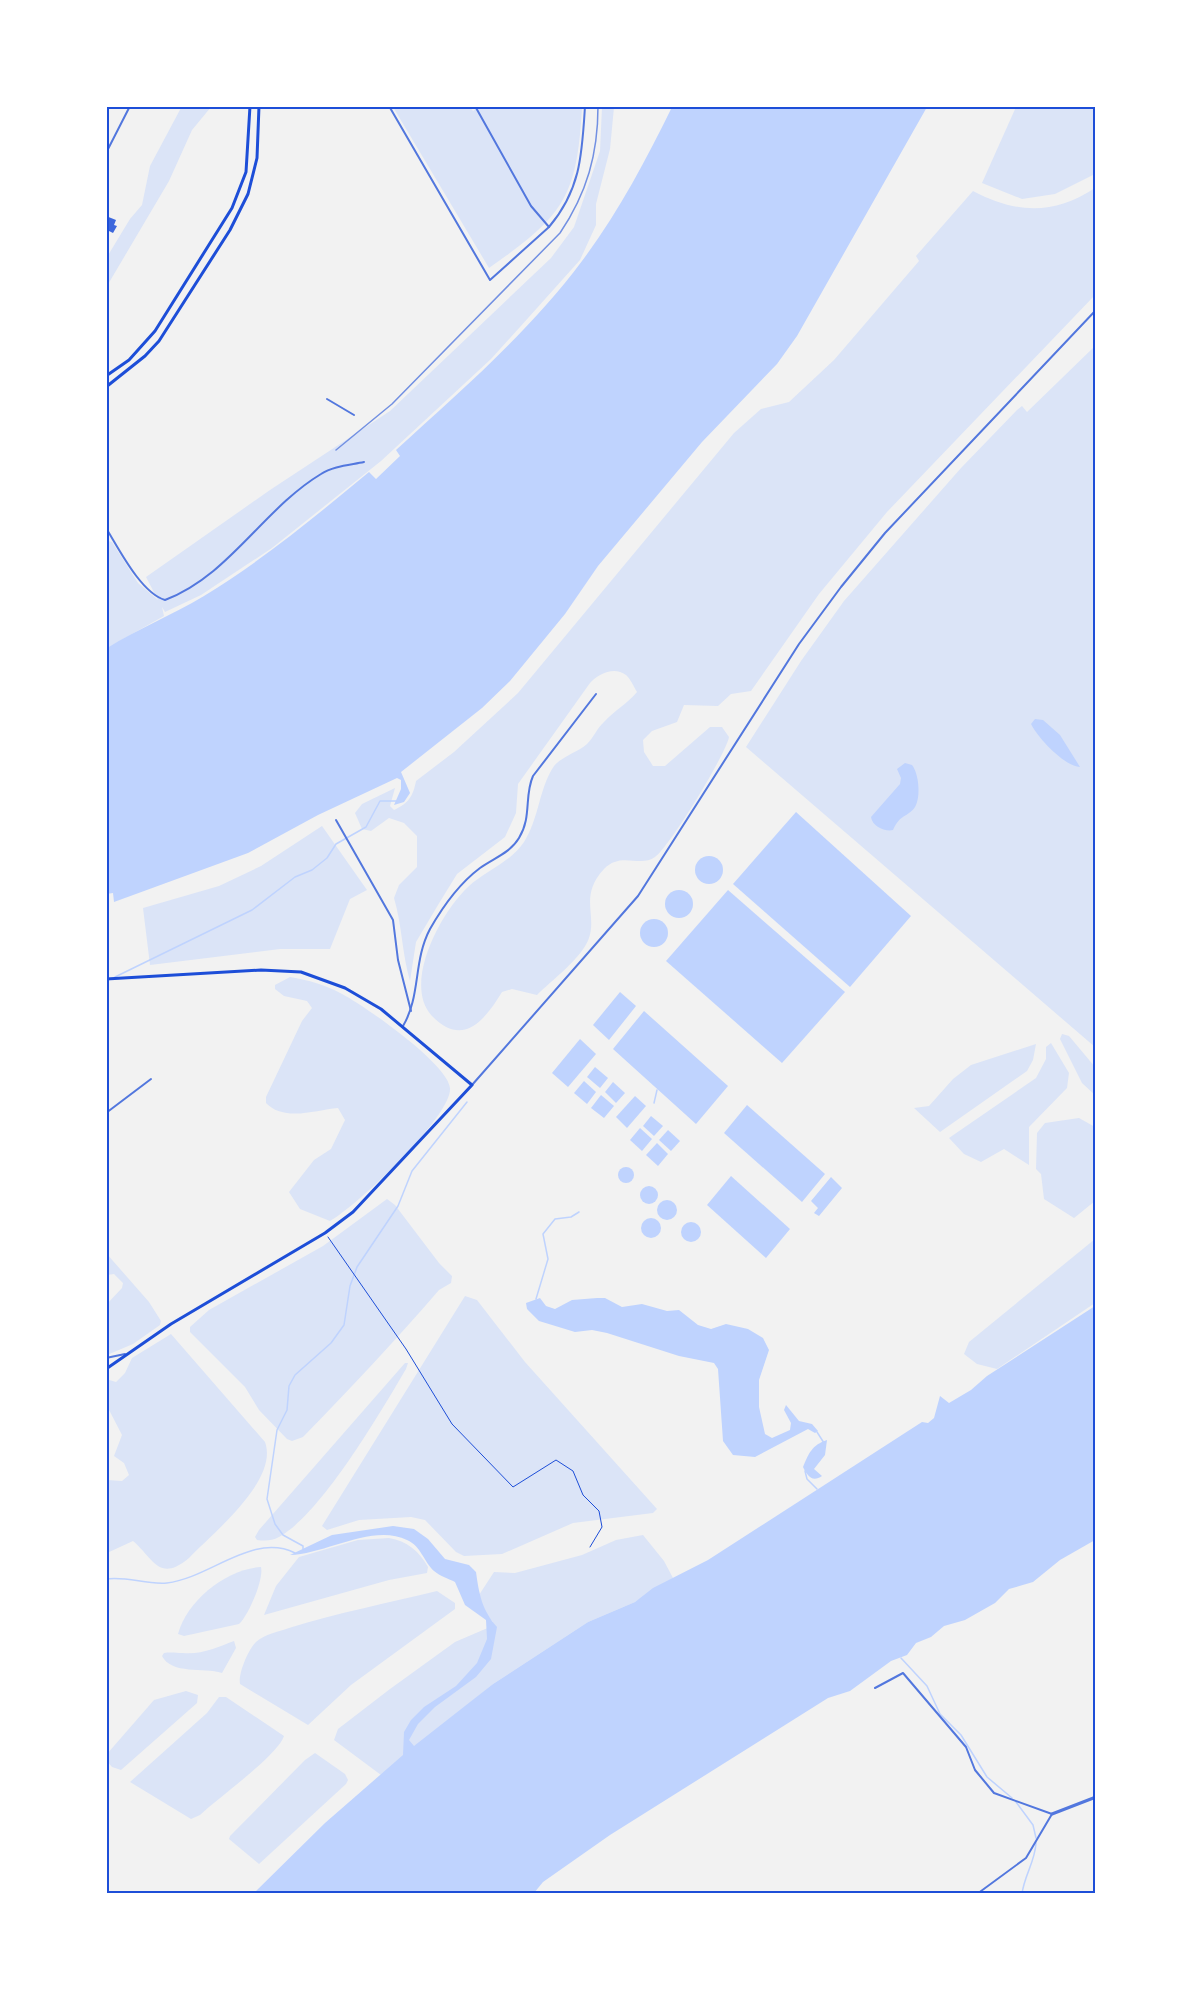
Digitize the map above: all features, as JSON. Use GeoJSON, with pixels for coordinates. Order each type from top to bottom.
{"type":"FeatureCollection","features":[{"type":"Feature","properties":{"kind":"main road"},"geometry":{"type":"LineString","coordinates":[[106,376],[132,357],[168,313],[232,208],[246,172],[250,106]]}},
{"type":"Feature","properties":{"kind":"main road"},"geometry":{"type":"LineString","coordinates":[[106,387],[137,364],[159,341],[240,212],[257,158],[259,106]]}},
{"type":"Feature","properties":{"kind":"main road"},"geometry":{"type":"LineString","coordinates":[[106,979],[261,970],[301,972],[345,988],[381,1009],[472,1085],[379,1186],[352,1212],[325,1233],[125,1354],[106,1369]]}},
{"type":"Feature","properties":{"kind":"street"},"geometry":{"type":"LineString","coordinates":[[106,153],[130,106]]}},
{"type":"Feature","properties":{"kind":"street"},"geometry":{"type":"LineString","coordinates":[[389,106],[490,280],[549,227],[563,208],[579,174],[585,106]]}},
{"type":"Feature","properties":{"kind":"street"},"geometry":{"type":"LineString","coordinates":[[475,106],[531,206],[549,227]]}},
{"type":"Feature","properties":{"kind":"street"},"geometry":{"type":"LineString","coordinates":[[106,141],[112,143]]}},
{"type":"Feature","properties":{"kind":"street"},"geometry":{"type":"LineString","coordinates":[[472,1085],[638,896],[799,644],[841,587],[885,533],[1095,310]]}},
{"type":"Feature","properties":{"kind":"street"},"geometry":{"type":"LineString","coordinates":[[132,357],[137,364]]}},
{"type":"Feature","properties":{"kind":"street"},"geometry":{"type":"LineString","coordinates":[[327,399],[354,415]]}},
{"type":"Feature","properties":{"kind":"street"},"geometry":{"type":"LineString","coordinates":[[106,528],[144,587],[157,598],[165,600],[193,587],[226,561],[300,489],[322,473],[364,462]]}},
{"type":"Feature","properties":{"kind":"street"},"geometry":{"type":"LineString","coordinates":[[106,538],[111,535]]}},
{"type":"Feature","properties":{"kind":"street"},"geometry":{"type":"LineString","coordinates":[[403,1027],[414,1003],[417,967],[432,927],[465,882],[479,869],[508,852],[519,838],[528,817],[528,789],[534,776],[596,694]]}},
{"type":"Feature","properties":{"kind":"street"},"geometry":{"type":"LineString","coordinates":[[336,820],[393,920],[398,960],[411,1011]]}},
{"type":"Feature","properties":{"kind":"street"},"geometry":{"type":"LineString","coordinates":[[106,1113],[151,1079]]}},
{"type":"Feature","properties":{"kind":"street"},"geometry":{"type":"LineString","coordinates":[[106,1358],[125,1354]]}},
{"type":"Feature","properties":{"kind":"street"},"geometry":{"type":"LineString","coordinates":[[875,1688],[903,1673],[966,1747],[975,1770],[994,1793],[1052,1814]]}},
{"type":"Feature","properties":{"kind":"street"},"geometry":{"type":"LineString","coordinates":[[977,1893],[1026,1858],[1052,1814],[1095,1797]]}},
{"type":"Feature","properties":{"kind":"path"},"geometry":{"type":"LineString","coordinates":[[325,1233],[406,1349],[452,1424],[513,1487],[556,1460],[573,1471],[583,1495],[599,1511],[602,1527],[590,1547]]}},
{"type":"Feature","properties":{"kind":"shaded area"},"geometry":{"type":"Polygon","coordinates":[[[182,106],[211,107],[192,130],[169,181],[107,286],[107,257],[130,219],[142,205],[150,166],[182,106]]]}},
{"type":"Feature","properties":{"kind":"shaded area"},"geometry":{"type":"Polygon","coordinates":[[[480,106],[582,107],[576,164],[570,185],[561,202],[550,218],[534,234],[489,268],[393,107],[470,107],[473,111],[480,106]]]}},
{"type":"Feature","properties":{"kind":"shaded area"},"geometry":{"type":"Polygon","coordinates":[[[602,107],[614,107],[610,149],[596,204],[596,225],[580,260],[491,359],[381,461],[272,548],[201,595],[165,612],[162,607],[164,616],[107,648],[108,541],[112,542],[138,583],[158,600],[146,577],[270,490],[390,411],[551,258],[574,227],[600,151],[602,107]]]}},
{"type":"Feature","properties":{"kind":"shaded area"},"geometry":{"type":"Polygon","coordinates":[[[1016,107],[1095,107],[1095,174],[1055,194],[1022,199],[982,183],[1016,107]]]}},
{"type":"Feature","properties":{"kind":"shaded area"},"geometry":{"type":"Polygon","coordinates":[[[1095,188],[1095,295],[887,512],[819,594],[751,691],[731,694],[718,706],[684,705],[677,722],[652,731],[643,740],[644,752],[653,766],[665,766],[710,727],[722,727],[729,737],[708,780],[684,820],[662,850],[649,860],[624,860],[610,864],[597,879],[590,896],[589,938],[574,961],[537,995],[512,989],[502,992],[489,1011],[473,1026],[464,1030],[454,1030],[444,1026],[432,1016],[424,1002],[421,986],[423,968],[437,930],[457,898],[482,876],[512,856],[524,842],[554,766],[587,744],[602,724],[637,692],[627,676],[616,671],[602,674],[590,683],[518,784],[516,813],[505,837],[457,874],[438,905],[416,942],[410,981],[394,898],[399,885],[417,867],[417,836],[404,823],[389,818],[371,831],[362,829],[355,813],[362,804],[395,788],[390,806],[394,810],[403,805],[412,795],[416,781],[454,752],[518,693],[734,433],[761,409],[789,402],[834,360],[919,261],[916,256],[973,191],[1005,204],[1035,208],[1065,203],[1095,188]]]}},
{"type":"Feature","properties":{"kind":"shaded area"},"geometry":{"type":"Polygon","coordinates":[[[1095,346],[1095,1047],[746,747],[801,661],[844,601],[961,468],[1017,410],[1022,406],[1027,412],[1095,346]]]}},
{"type":"Feature","properties":{"kind":"shaded area"},"geometry":{"type":"Polygon","coordinates":[[[322,826],[367,890],[350,899],[330,949],[280,949],[150,965],[143,908],[219,886],[261,866],[322,826]]]}},
{"type":"Feature","properties":{"kind":"shaded area"},"geometry":{"type":"Polygon","coordinates":[[[290,977],[330,988],[368,1010],[404,1036],[436,1065],[450,1088],[447,1101],[420,1139],[360,1199],[330,1221],[300,1209],[289,1192],[314,1160],[331,1149],[345,1120],[338,1108],[291,1113],[273,1109],[266,1103],[266,1097],[302,1021],[312,1008],[307,1001],[284,996],[275,989],[275,985],[290,977]]]}},
{"type":"Feature","properties":{"kind":"shaded area"},"geometry":{"type":"Polygon","coordinates":[[[1062,1034],[1069,1036],[1095,1067],[1095,1095],[1082,1083],[1060,1039],[1062,1034]]]}},
{"type":"Feature","properties":{"kind":"shaded area"},"geometry":{"type":"Polygon","coordinates":[[[1051,1043],[1069,1073],[1067,1088],[1029,1127],[1029,1165],[1004,1149],[981,1162],[964,1154],[949,1138],[1036,1078],[1046,1059],[1046,1047],[1051,1043]]]}},
{"type":"Feature","properties":{"kind":"shaded area"},"geometry":{"type":"Polygon","coordinates":[[[1036,1044],[1033,1060],[1027,1071],[940,1132],[914,1108],[929,1106],[953,1079],[971,1065],[1036,1044]]]}},
{"type":"Feature","properties":{"kind":"shaded area"},"geometry":{"type":"Polygon","coordinates":[[[1079,1118],[1095,1127],[1095,1201],[1074,1218],[1044,1199],[1041,1174],[1036,1169],[1037,1133],[1045,1123],[1079,1118]]]}},
{"type":"Feature","properties":{"kind":"shaded area"},"geometry":{"type":"Polygon","coordinates":[[[387,1199],[395,1205],[439,1263],[452,1276],[451,1283],[439,1290],[303,1437],[292,1441],[287,1439],[259,1410],[245,1387],[190,1332],[190,1327],[209,1310],[323,1246],[387,1199]]]}},
{"type":"Feature","properties":{"kind":"shaded area"},"geometry":{"type":"Polygon","coordinates":[[[1095,1239],[1095,1303],[997,1369],[977,1364],[964,1354],[969,1342],[1095,1239]]]}},
{"type":"Feature","properties":{"kind":"shaded area"},"geometry":{"type":"Polygon","coordinates":[[[106,1253],[149,1302],[161,1321],[160,1325],[133,1344],[107,1355],[107,1304],[122,1288],[123,1283],[114,1274],[107,1275],[106,1253]]]}},
{"type":"Feature","properties":{"kind":"shaded area"},"geometry":{"type":"Polygon","coordinates":[[[465,1296],[477,1300],[525,1362],[657,1509],[653,1513],[573,1523],[502,1554],[464,1556],[456,1552],[425,1520],[411,1517],[359,1520],[327,1530],[322,1526],[465,1296]]]}},
{"type":"Feature","properties":{"kind":"shaded area"},"geometry":{"type":"Polygon","coordinates":[[[171,1334],[265,1442],[267,1457],[263,1472],[242,1505],[189,1558],[179,1565],[164,1568],[152,1561],[133,1541],[107,1553],[107,1480],[122,1481],[129,1475],[124,1463],[114,1456],[122,1435],[107,1406],[106,1379],[116,1382],[125,1373],[132,1358],[171,1334]]]}},
{"type":"Feature","properties":{"kind":"shaded area"},"geometry":{"type":"Polygon","coordinates":[[[405,1363],[408,1363],[406,1369],[366,1435],[313,1507],[296,1525],[279,1537],[257,1540],[255,1537],[259,1530],[405,1363]]]}},
{"type":"Feature","properties":{"kind":"shaded area"},"geometry":{"type":"Polygon","coordinates":[[[643,1535],[664,1561],[673,1578],[635,1602],[588,1622],[493,1684],[381,1775],[334,1740],[338,1729],[390,1689],[455,1642],[490,1627],[493,1622],[486,1614],[479,1595],[494,1572],[515,1573],[582,1555],[616,1540],[643,1535]]]}},
{"type":"Feature","properties":{"kind":"shaded area"},"geometry":{"type":"Polygon","coordinates":[[[389,1538],[407,1544],[421,1556],[428,1567],[427,1573],[389,1580],[264,1615],[276,1586],[299,1557],[358,1540],[389,1538]]]}},
{"type":"Feature","properties":{"kind":"shaded area"},"geometry":{"type":"Polygon","coordinates":[[[261,1567],[260,1580],[254,1597],[247,1614],[239,1624],[184,1636],[178,1634],[190,1609],[210,1588],[235,1574],[261,1567]]]}},
{"type":"Feature","properties":{"kind":"shaded area"},"geometry":{"type":"Polygon","coordinates":[[[437,1591],[455,1603],[455,1609],[351,1685],[308,1725],[240,1684],[242,1668],[247,1656],[256,1642],[263,1637],[326,1618],[437,1591]]]}},
{"type":"Feature","properties":{"kind":"shaded area"},"geometry":{"type":"Polygon","coordinates":[[[234,1641],[236,1648],[222,1673],[180,1668],[167,1662],[162,1656],[164,1653],[203,1652],[234,1641]]]}},
{"type":"Feature","properties":{"kind":"shaded area"},"geometry":{"type":"Polygon","coordinates":[[[186,1691],[198,1695],[197,1703],[121,1770],[112,1767],[107,1761],[107,1754],[154,1700],[186,1691]]]}},
{"type":"Feature","properties":{"kind":"shaded area"},"geometry":{"type":"Polygon","coordinates":[[[219,1697],[226,1697],[284,1736],[260,1765],[200,1815],[191,1819],[130,1782],[207,1713],[219,1697]]]}},
{"type":"Feature","properties":{"kind":"shaded area"},"geometry":{"type":"Polygon","coordinates":[[[315,1753],[345,1774],[348,1780],[346,1784],[259,1864],[229,1839],[230,1836],[305,1760],[315,1753]]]}},
{"type":"Feature","properties":{"kind":"water"},"geometry":{"type":"Polygon","coordinates":[[[672,107],[927,107],[797,336],[777,364],[702,442],[598,566],[565,614],[510,681],[482,708],[401,772],[410,793],[404,802],[394,805],[401,789],[401,780],[397,778],[318,815],[248,853],[114,902],[113,893],[106,894],[107,648],[192,603],[247,568],[369,472],[376,479],[400,456],[396,450],[494,360],[540,312],[582,261],[642,166],[672,107]]]}},
{"type":"Feature","properties":{"kind":"water"},"geometry":{"type":"Polygon","coordinates":[[[1035,719],[1043,720],[1060,735],[1080,767],[1059,757],[1045,743],[1031,724],[1035,719]]]}},
{"type":"Feature","properties":{"kind":"water"},"geometry":{"type":"Polygon","coordinates":[[[905,763],[912,765],[918,780],[917,803],[893,830],[883,829],[876,826],[871,817],[900,784],[901,778],[897,769],[905,763]]]}},
{"type":"Feature","properties":{"kind":"water"},"geometry":{"type":"Polygon","coordinates":[[[796,812],[911,916],[850,987],[733,884],[796,812]]]}},
{"type":"Feature","properties":{"kind":"water"},"geometry":{"type":"Polygon","coordinates":[[[709,856],[719,860],[723,870],[719,880],[709,884],[699,880],[695,870],[699,860],[709,856]]]}},
{"type":"Feature","properties":{"kind":"water"},"geometry":{"type":"Polygon","coordinates":[[[679,890],[689,894],[693,904],[689,914],[679,918],[669,914],[665,904],[669,894],[679,890]]]}},
{"type":"Feature","properties":{"kind":"water"},"geometry":{"type":"Polygon","coordinates":[[[728,890],[845,992],[782,1063],[666,961],[728,890]]]}},
{"type":"Feature","properties":{"kind":"water"},"geometry":{"type":"Polygon","coordinates":[[[654,919],[664,923],[668,933],[664,943],[654,947],[644,943],[640,933],[644,923],[654,919]]]}},
{"type":"Feature","properties":{"kind":"water"},"geometry":{"type":"Polygon","coordinates":[[[620,992],[636,1006],[609,1040],[593,1025],[620,992]]]}},
{"type":"Feature","properties":{"kind":"water"},"geometry":{"type":"Polygon","coordinates":[[[644,1011],[728,1086],[696,1124],[613,1049],[644,1011]]]}},
{"type":"Feature","properties":{"kind":"water"},"geometry":{"type":"Polygon","coordinates":[[[580,1039],[596,1054],[568,1087],[552,1073],[580,1039]]]}},
{"type":"Feature","properties":{"kind":"water"},"geometry":{"type":"Polygon","coordinates":[[[595,1067],[608,1078],[600,1088],[587,1077],[595,1067]]]}},
{"type":"Feature","properties":{"kind":"water"},"geometry":{"type":"Polygon","coordinates":[[[584,1081],[596,1092],[587,1104],[574,1093],[584,1081]]]}},
{"type":"Feature","properties":{"kind":"water"},"geometry":{"type":"Polygon","coordinates":[[[613,1082],[625,1093],[616,1103],[605,1092],[613,1082]]]}},
{"type":"Feature","properties":{"kind":"water"},"geometry":{"type":"Polygon","coordinates":[[[601,1095],[614,1106],[604,1118],[591,1108],[601,1095]]]}},
{"type":"Feature","properties":{"kind":"water"},"geometry":{"type":"Polygon","coordinates":[[[635,1096],[646,1106],[627,1128],[616,1117],[635,1096]]]}},
{"type":"Feature","properties":{"kind":"water"},"geometry":{"type":"Polygon","coordinates":[[[747,1105],[825,1174],[802,1202],[724,1133],[747,1105]]]}},
{"type":"Feature","properties":{"kind":"water"},"geometry":{"type":"Polygon","coordinates":[[[651,1116],[663,1126],[654,1136],[643,1126],[651,1116]]]}},
{"type":"Feature","properties":{"kind":"water"},"geometry":{"type":"Polygon","coordinates":[[[640,1128],[652,1139],[642,1151],[630,1140],[640,1128]]]}},
{"type":"Feature","properties":{"kind":"water"},"geometry":{"type":"Polygon","coordinates":[[[668,1130],[680,1141],[671,1151],[659,1140],[668,1130]]]}},
{"type":"Feature","properties":{"kind":"water"},"geometry":{"type":"Polygon","coordinates":[[[657,1143],[668,1154],[658,1166],[646,1155],[657,1143]]]}},
{"type":"Feature","properties":{"kind":"water"},"geometry":{"type":"Polygon","coordinates":[[[623,1167],[629,1167],[634,1175],[632,1181],[623,1183],[618,1178],[618,1172],[623,1167]]]}},
{"type":"Feature","properties":{"kind":"water"},"geometry":{"type":"Polygon","coordinates":[[[731,1176],[790,1229],[766,1258],[707,1205],[731,1176]]]}},
{"type":"Feature","properties":{"kind":"water"},"geometry":{"type":"Polygon","coordinates":[[[831,1177],[842,1188],[819,1216],[814,1213],[818,1208],[811,1201],[831,1177]]]}},
{"type":"Feature","properties":{"kind":"water"},"geometry":{"type":"Polygon","coordinates":[[[649,1186],[655,1189],[658,1195],[655,1201],[649,1204],[643,1201],[640,1195],[643,1189],[649,1186]]]}},
{"type":"Feature","properties":{"kind":"water"},"geometry":{"type":"Polygon","coordinates":[[[667,1200],[674,1203],[677,1210],[674,1217],[667,1220],[660,1217],[657,1210],[660,1203],[667,1200]]]}},
{"type":"Feature","properties":{"kind":"water"},"geometry":{"type":"Polygon","coordinates":[[[651,1218],[658,1221],[661,1228],[658,1235],[651,1238],[644,1235],[641,1228],[644,1221],[651,1218]]]}},
{"type":"Feature","properties":{"kind":"water"},"geometry":{"type":"Polygon","coordinates":[[[691,1222],[698,1225],[701,1232],[698,1239],[691,1242],[684,1239],[681,1232],[684,1225],[691,1222]]]}},
{"type":"Feature","properties":{"kind":"water"},"geometry":{"type":"Polygon","coordinates":[[[540,1298],[546,1306],[555,1309],[572,1300],[605,1298],[622,1307],[642,1304],[667,1311],[679,1310],[698,1325],[711,1329],[726,1324],[748,1329],[763,1338],[769,1350],[759,1380],[759,1407],[765,1434],[772,1438],[790,1430],[791,1423],[784,1410],[786,1405],[799,1421],[812,1424],[818,1431],[815,1433],[808,1429],[755,1457],[733,1455],[723,1441],[718,1369],[714,1363],[679,1356],[607,1333],[592,1330],[575,1332],[539,1321],[527,1309],[526,1303],[540,1298]]]}},
{"type":"Feature","properties":{"kind":"water"},"geometry":{"type":"Polygon","coordinates":[[[1095,1306],[1095,1540],[1060,1560],[1033,1582],[1009,1589],[995,1603],[965,1620],[944,1626],[931,1637],[916,1643],[907,1655],[891,1661],[850,1691],[828,1698],[610,1835],[543,1882],[534,1893],[254,1893],[325,1823],[403,1755],[404,1732],[411,1720],[424,1707],[456,1686],[477,1663],[487,1639],[486,1620],[465,1605],[455,1582],[434,1571],[416,1546],[407,1540],[379,1535],[290,1555],[332,1535],[393,1526],[414,1529],[428,1539],[445,1559],[469,1565],[476,1572],[482,1601],[497,1627],[491,1659],[476,1677],[435,1707],[418,1724],[409,1740],[414,1746],[493,1684],[588,1622],[635,1602],[653,1588],[708,1560],[922,1422],[928,1423],[934,1418],[940,1396],[949,1403],[1095,1306]]]}},
{"type":"Feature","properties":{"kind":"water"},"geometry":{"type":"Polygon","coordinates":[[[827,1440],[825,1455],[814,1469],[822,1476],[815,1479],[808,1475],[803,1467],[812,1450],[827,1440]]]}},
{"type":"Feature","properties":{"kind":"building"},"geometry":{"type":"Polygon","coordinates":[[[106,216],[116,220],[114,225],[117,226],[113,233],[109,231],[106,236],[106,216]]]}},
{"type":"Feature","properties":{"kind":"waterway"},"geometry":{"type":"LineString","coordinates":[[115,977],[252,910],[295,877],[312,870],[327,858],[336,844],[366,827],[380,801],[396,801]]}},
{"type":"Feature","properties":{"kind":"waterway"},"geometry":{"type":"LineString","coordinates":[[654,1103],[657,1090]]}},
{"type":"Feature","properties":{"kind":"waterway"},"geometry":{"type":"LineString","coordinates":[[303,1549],[303,1546],[283,1535],[275,1524],[267,1499],[277,1430],[287,1410],[289,1386],[295,1375],[331,1343],[344,1325],[350,1286],[357,1267],[398,1206],[412,1171],[467,1102]]}},
{"type":"Feature","properties":{"kind":"waterway"},"geometry":{"type":"LineString","coordinates":[[536,1299],[548,1259],[543,1234],[555,1219],[571,1217],[579,1212]]}},
{"type":"Feature","properties":{"kind":"waterway"},"geometry":{"type":"LineString","coordinates":[[817,1432],[824,1443]]}},
{"type":"Feature","properties":{"kind":"waterway"},"geometry":{"type":"LineString","coordinates":[[805,1471],[807,1479],[817,1489]]}},
{"type":"Feature","properties":{"kind":"waterway"},"geometry":{"type":"LineString","coordinates":[[106,1579],[167,1583],[263,1548],[279,1548],[295,1553]]}},
{"type":"Feature","properties":{"kind":"waterway"},"geometry":{"type":"LineString","coordinates":[[901,1658],[927,1686],[940,1714],[961,1735],[987,1777],[1012,1798]]}},
{"type":"Feature","properties":{"kind":"waterway"},"geometry":{"type":"LineString","coordinates":[[1016,1802],[1033,1825],[1036,1838]]}},
{"type":"Feature","properties":{"kind":"waterway"},"geometry":{"type":"LineString","coordinates":[[1022,1894],[1036,1843]]}},
{"type":"Feature","properties":{"kind":"railway"},"geometry":{"type":"LineString","coordinates":[[336,450],[392,404],[560,233],[577,203],[589,172],[596,140],[598,106]]}}]}
